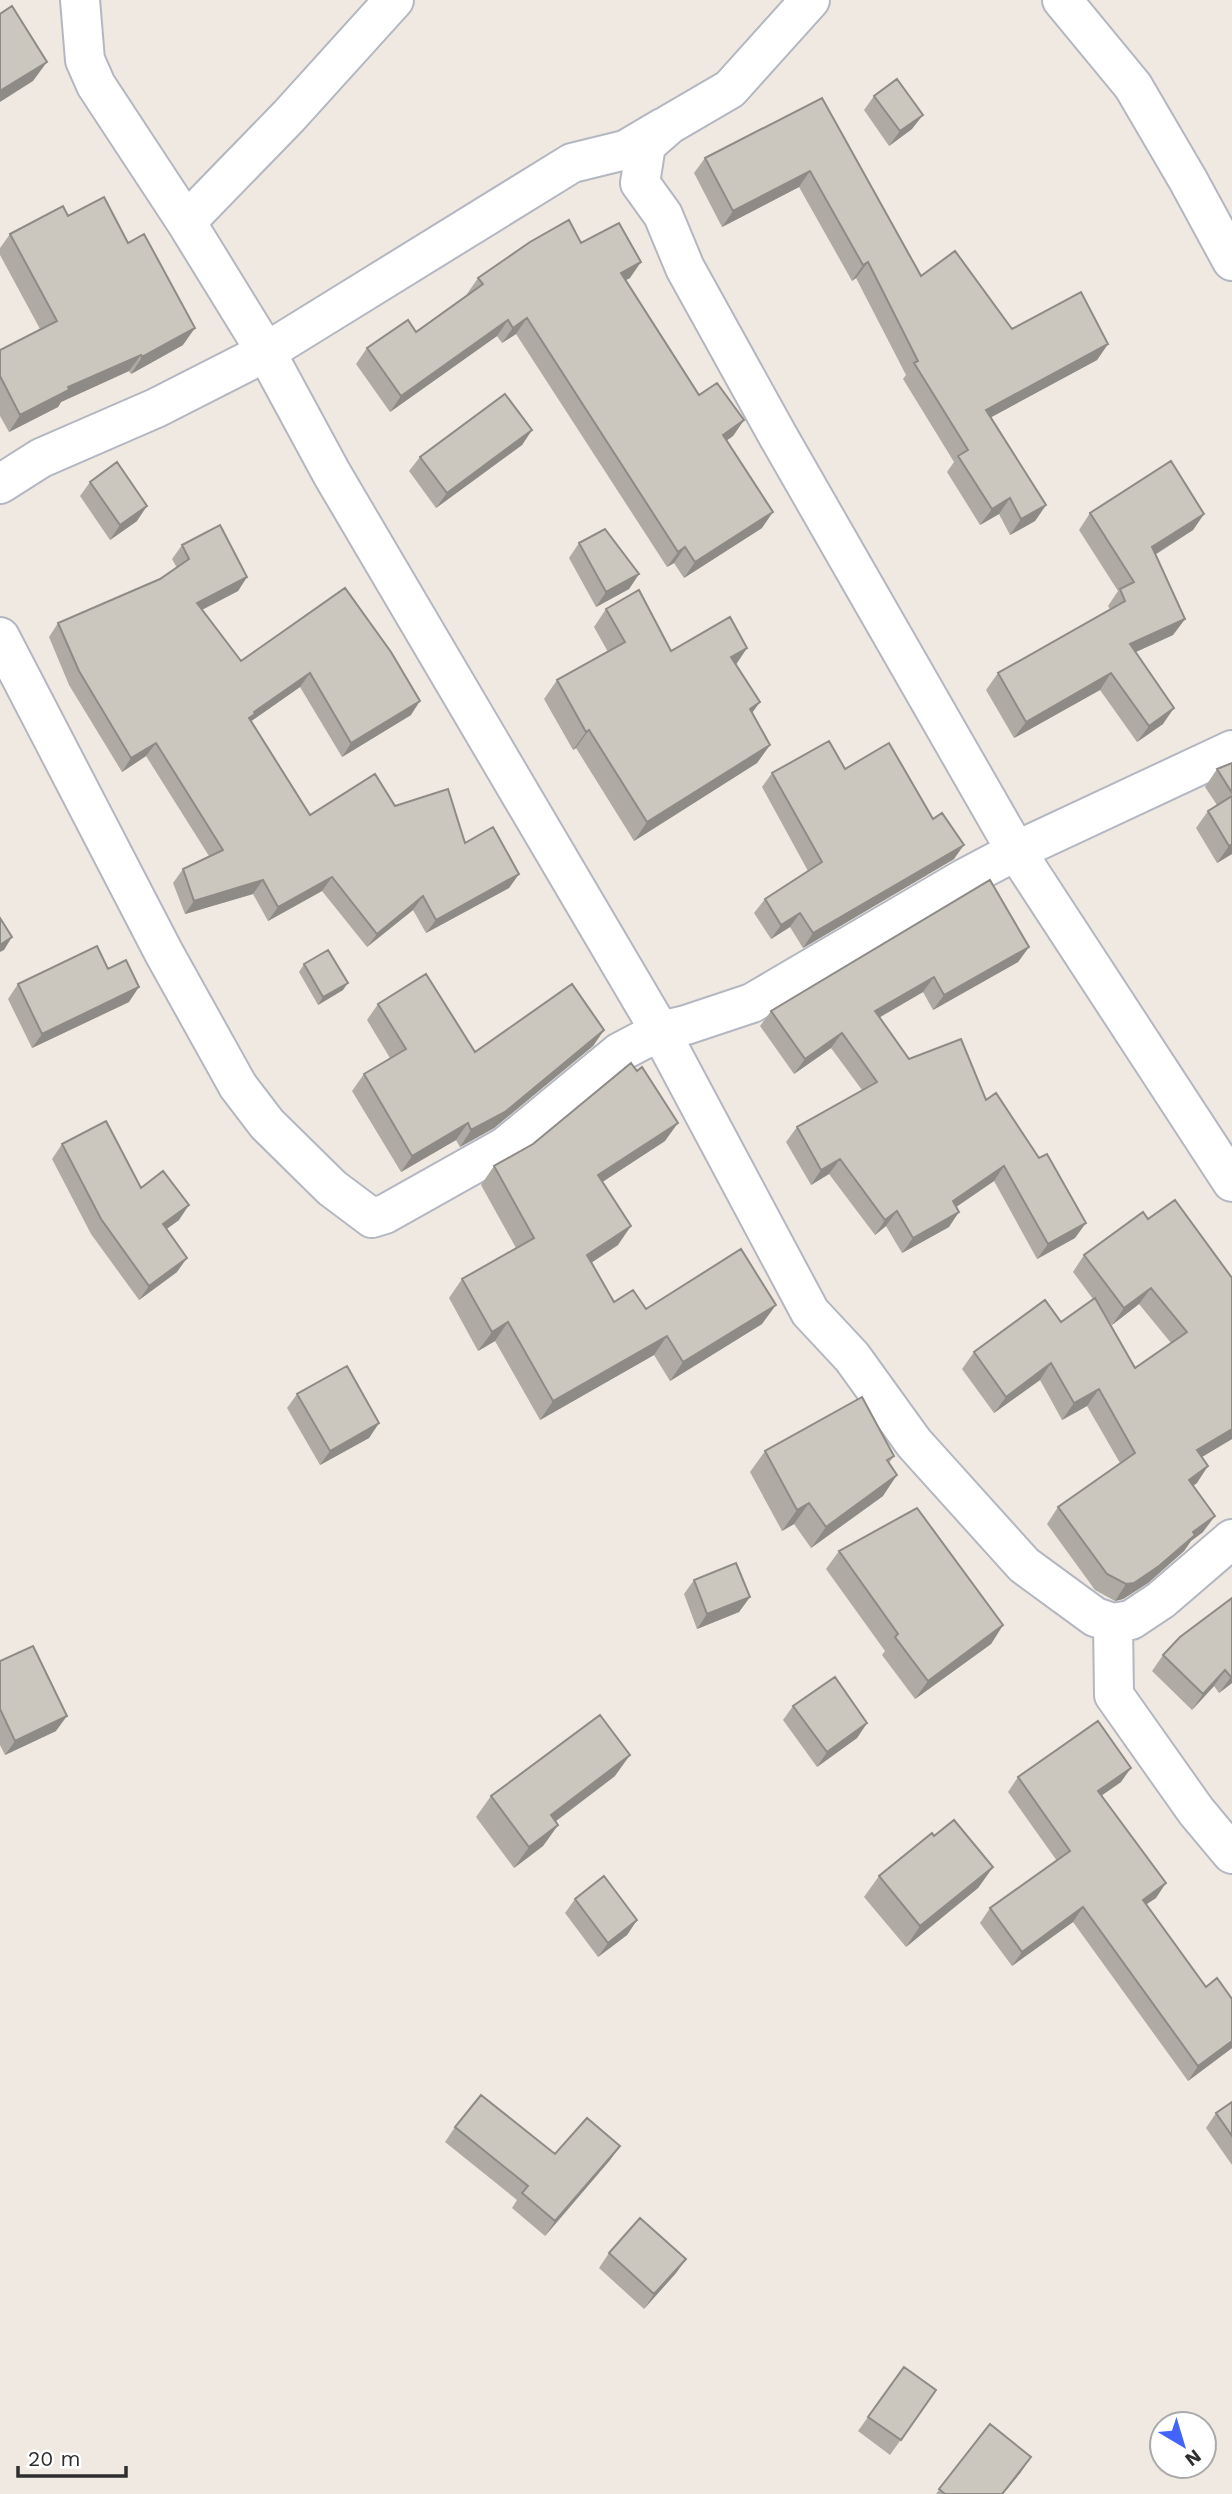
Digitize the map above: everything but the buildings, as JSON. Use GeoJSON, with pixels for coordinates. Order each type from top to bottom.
{"type":"FeatureCollection","features":[{"type":"Feature","properties":{"kind":"street"},"geometry":{"type":"LineString","coordinates":[[80,0],[85,60],[96,85],[186,222],[266,352],[332,474],[660,1031],[810,1312],[852,1357],[914,1443],[1024,1565],[1095,1617],[1113,1623],[1130,1620],[1161,1600],[1232,1539]]}},
{"type":"Feature","properties":{"kind":"street"},"geometry":{"type":"LineString","coordinates":[[186,222],[289,116],[394,0]]}},
{"type":"Feature","properties":{"kind":"street"},"geometry":{"type":"LineString","coordinates":[[0,484],[41,458],[156,408],[266,352],[572,163],[625,149],[730,89],[810,0]]}},
{"type":"Feature","properties":{"kind":"street"},"geometry":{"type":"LineString","coordinates":[[1062,0],[1133,86],[1232,261]]}},
{"type":"Feature","properties":{"kind":"street"},"geometry":{"type":"LineString","coordinates":[[670,124],[646,145],[640,183],[663,215],[685,268],[1016,851],[1232,1182]]}},
{"type":"Feature","properties":{"kind":"street"},"geometry":{"type":"LineString","coordinates":[[0,637],[164,953],[238,1086],[267,1124],[332,1188],[372,1218],[386,1214],[506,1146],[620,1052],[660,1031],[752,1003],[930,898],[1016,851],[1232,750]]}},
{"type":"Feature","properties":{"kind":"street"},"geometry":{"type":"LineString","coordinates":[[1113,1623],[1114,1695],[1196,1811],[1232,1854]]}}]}
